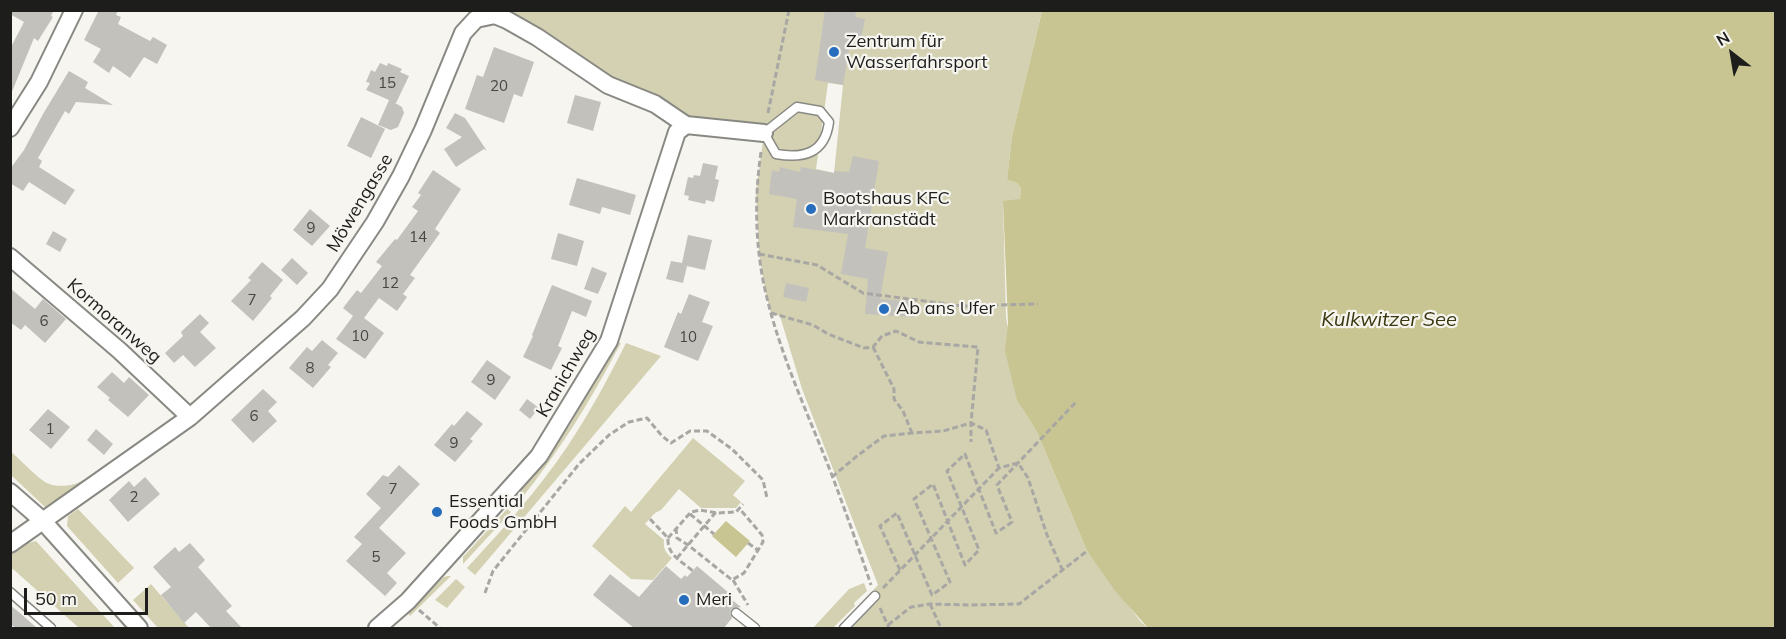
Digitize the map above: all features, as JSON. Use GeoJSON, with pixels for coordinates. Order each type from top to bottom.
{"type":"FeatureCollection","features":[{"type":"Feature","properties":{"kind":"street"},"geometry":{"type":"LineString","coordinates":[[10,128],[39,82],[74,10]]}},
{"type":"Feature","properties":{"kind":"street","name":"Möwengasse"},"geometry":{"type":"LineString","coordinates":[[10,544],[190,417],[303,318],[330,289],[375,222],[401,176],[436,102],[463,33],[476,19],[495,15],[507,20],[537,37],[608,85],[655,104],[686,125]]}},
{"type":"Feature","properties":{"kind":"street"},"geometry":{"type":"LineString","coordinates":[[686,125],[764,133]]}},
{"type":"Feature","properties":{"kind":"street","name":"Kranichweg"},"geometry":{"type":"LineString","coordinates":[[377,628],[408,601],[539,456],[609,341],[677,132],[686,125]]}},
{"type":"Feature","properties":{"kind":"street","name":"Kormoranweg"},"geometry":{"type":"LineString","coordinates":[[10,257],[120,351],[190,417]]}},
{"type":"Feature","properties":{"kind":"street"},"geometry":{"type":"LineString","coordinates":[[10,492],[42,520],[139,628]]}},
{"type":"Feature","properties":{"kind":"lane"},"geometry":{"type":"LineString","coordinates":[[797,107],[820,111],[829,122],[827,135],[821,145],[807,154],[793,157],[776,154],[764,133],[797,107]]}},
{"type":"Feature","properties":{"kind":"lane"},"geometry":{"type":"LineString","coordinates":[[10,592],[51,628]]}},
{"type":"Feature","properties":{"kind":"lane"},"geometry":{"type":"LineString","coordinates":[[844,628],[875,596]]}},
{"type":"Feature","properties":{"kind":"lane"},"geometry":{"type":"LineString","coordinates":[[736,613],[755,628]]}},
{"type":"Feature","properties":{"kind":"path"},"geometry":{"type":"LineString","coordinates":[[789,10],[764,133],[756,191],[759,254],[771,314],[798,392],[888,627],[911,607],[930,603],[1019,604],[1087,551]]}},
{"type":"Feature","properties":{"kind":"path"},"geometry":{"type":"LineString","coordinates":[[759,254],[817,265],[862,293],[963,306],[1038,304]]}},
{"type":"Feature","properties":{"kind":"path"},"geometry":{"type":"LineString","coordinates":[[771,314],[813,325],[828,334],[864,348],[873,347],[882,336],[896,331],[920,342],[978,347],[971,442]]}},
{"type":"Feature","properties":{"kind":"path"},"geometry":{"type":"LineString","coordinates":[[873,347],[894,389],[894,399],[903,411],[912,433]]}},
{"type":"Feature","properties":{"kind":"path"},"geometry":{"type":"LineString","coordinates":[[900,570],[880,526],[897,513],[932,595],[950,582],[915,499],[933,484],[964,565],[979,550],[947,471],[965,454],[996,533],[1012,522],[997,485],[1076,402]]}},
{"type":"Feature","properties":{"kind":"path"},"geometry":{"type":"LineString","coordinates":[[485,593],[493,572],[579,464],[609,435],[629,422],[647,418],[671,443],[690,431],[707,431],[732,449],[763,480],[767,498]]}},
{"type":"Feature","properties":{"kind":"path"},"geometry":{"type":"LineString","coordinates":[[832,477],[884,436],[943,431],[971,423],[986,430],[999,468]]}},
{"type":"Feature","properties":{"kind":"path"},"geometry":{"type":"LineString","coordinates":[[875,596],[999,468],[1018,463]]}},
{"type":"Feature","properties":{"kind":"path"},"geometry":{"type":"LineString","coordinates":[[1018,463],[1028,477],[1047,535],[1062,569]]}},
{"type":"Feature","properties":{"kind":"path"},"geometry":{"type":"LineString","coordinates":[[668,538],[690,514],[700,510],[736,512],[743,504]]}},
{"type":"Feature","properties":{"kind":"path"},"geometry":{"type":"LineString","coordinates":[[732,580],[744,573],[763,542],[762,535],[739,508]]}},
{"type":"Feature","properties":{"kind":"path"},"geometry":{"type":"LineString","coordinates":[[677,558],[716,512]]}},
{"type":"Feature","properties":{"kind":"path"},"geometry":{"type":"LineString","coordinates":[[690,514],[714,534]]}},
{"type":"Feature","properties":{"kind":"path"},"geometry":{"type":"LineString","coordinates":[[650,519],[668,538],[669,552],[693,571]]}},
{"type":"Feature","properties":{"kind":"path"},"geometry":{"type":"LineString","coordinates":[[676,528],[677,538],[732,580],[753,613],[747,622]]}},
{"type":"Feature","properties":{"kind":"path"},"geometry":{"type":"LineString","coordinates":[[748,543],[759,551]]}},
{"type":"Feature","properties":{"kind":"path"},"geometry":{"type":"LineString","coordinates":[[408,601],[440,628]]}},
{"type":"Feature","properties":{"kind":"path"},"geometry":{"type":"LineString","coordinates":[[930,603],[941,628]]}},
{"type":"Feature","properties":{"kind":"shaded area"},"geometry":{"type":"Polygon","coordinates":[[[481,11],[1042,11],[1012,136],[1007,180],[1017,183],[1021,188],[1020,200],[1003,202],[1006,317],[1022,408],[1037,432],[1087,551],[1148,628],[838,628],[878,585],[802,389],[780,316],[771,313],[766,295],[759,254],[756,191],[764,134],[686,125],[481,11]],[[828,83],[816,169],[834,173],[843,85],[828,83]]]}},
{"type":"Feature","properties":{"kind":"shaded area"},"geometry":{"type":"Polygon","coordinates":[[[616,342],[621,343],[583,410],[548,464],[521,499],[517,496],[570,425],[616,342]]]}},
{"type":"Feature","properties":{"kind":"shaded area"},"geometry":{"type":"Polygon","coordinates":[[[626,343],[661,356],[475,575],[467,568],[520,509],[556,463],[591,409],[626,343]]]}},
{"type":"Feature","properties":{"kind":"shaded area"},"geometry":{"type":"Polygon","coordinates":[[[693,438],[745,481],[733,495],[741,502],[736,508],[701,508],[679,489],[645,524],[664,540],[665,550],[672,558],[653,580],[631,579],[592,546],[625,506],[631,512],[693,438]]]}},
{"type":"Feature","properties":{"kind":"shaded area"},"geometry":{"type":"Polygon","coordinates":[[[10,451],[47,483],[66,486],[83,480],[88,486],[58,506],[45,507],[11,475],[10,451]]]}},
{"type":"Feature","properties":{"kind":"shaded area"},"geometry":{"type":"Polygon","coordinates":[[[78,509],[134,568],[118,583],[67,526],[68,516],[78,509]]]}},
{"type":"Feature","properties":{"kind":"shaded area"},"geometry":{"type":"Polygon","coordinates":[[[507,509],[511,512],[463,564],[463,557],[507,509]]]}},
{"type":"Feature","properties":{"kind":"shaded area"},"geometry":{"type":"Polygon","coordinates":[[[36,541],[115,628],[79,628],[13,569],[11,571],[11,555],[28,543],[36,541]]]}},
{"type":"Feature","properties":{"kind":"shaded area"},"geometry":{"type":"Polygon","coordinates":[[[451,576],[410,616],[407,612],[444,577],[451,576]]]}},
{"type":"Feature","properties":{"kind":"shaded area"},"geometry":{"type":"Polygon","coordinates":[[[456,579],[465,587],[447,608],[435,600],[456,579]]]}},
{"type":"Feature","properties":{"kind":"shaded area"},"geometry":{"type":"Polygon","coordinates":[[[864,583],[867,591],[833,628],[813,628],[849,589],[864,583]]]}},
{"type":"Feature","properties":{"kind":"shaded area"},"geometry":{"type":"Polygon","coordinates":[[[151,584],[189,628],[158,628],[133,600],[151,584]]]}},
{"type":"Feature","properties":{"kind":"water","name":"Kulkwitzer See"},"geometry":{"type":"Polygon","coordinates":[[[1042,11],[1775,11],[1775,628],[1148,628],[1116,592],[1087,551],[1037,432],[1017,400],[1005,351],[1008,324],[1003,201],[1020,199],[1021,188],[1017,183],[1007,180],[1012,136],[1042,11]]]}},
{"type":"Feature","properties":{"kind":"water"},"geometry":{"type":"Polygon","coordinates":[[[726,521],[750,541],[736,557],[712,536],[726,521]]]}},
{"type":"Feature","properties":{"kind":"building"},"geometry":{"type":"Polygon","coordinates":[[[10,10],[54,10],[51,16],[53,17],[38,41],[34,38],[11,94],[10,49],[24,22],[10,14],[10,10]]]}},
{"type":"Feature","properties":{"kind":"building"},"geometry":{"type":"Polygon","coordinates":[[[99,10],[118,10],[116,15],[121,17],[118,24],[150,41],[153,37],[167,45],[157,64],[144,57],[130,78],[113,66],[109,73],[93,62],[101,49],[84,40],[99,10]]]}},
{"type":"Feature","properties":{"kind":"building","name":"Zentrum für Wasserfahrsport"},"geometry":{"type":"Polygon","coordinates":[[[825,10],[856,12],[855,17],[865,19],[861,39],[851,38],[843,85],[815,80],[825,10]]]}},
{"type":"Feature","properties":{"kind":"building"},"geometry":{"type":"Polygon","coordinates":[[[494,47],[534,62],[522,97],[514,94],[504,123],[465,109],[477,75],[483,77],[494,47]]]}},
{"type":"Feature","properties":{"kind":"building"},"geometry":{"type":"Polygon","coordinates":[[[380,63],[387,66],[388,63],[402,69],[400,72],[409,76],[395,103],[402,107],[404,113],[398,127],[391,130],[378,125],[389,100],[366,90],[370,83],[366,82],[371,70],[375,72],[380,63]]]}},
{"type":"Feature","properties":{"kind":"building"},"geometry":{"type":"Polygon","coordinates":[[[69,71],[88,82],[85,88],[113,105],[76,102],[69,114],[65,111],[38,158],[42,161],[39,167],[75,190],[65,205],[29,182],[23,191],[10,183],[10,169],[24,150],[69,71]]]}},
{"type":"Feature","properties":{"kind":"building"},"geometry":{"type":"Polygon","coordinates":[[[575,95],[601,102],[593,131],[567,123],[575,95]]]}},
{"type":"Feature","properties":{"kind":"building"},"geometry":{"type":"Polygon","coordinates":[[[455,113],[465,118],[487,151],[484,149],[456,167],[444,149],[462,137],[446,128],[455,113]]]}},
{"type":"Feature","properties":{"kind":"building"},"geometry":{"type":"Polygon","coordinates":[[[361,117],[385,129],[371,158],[347,146],[361,117]]]}},
{"type":"Feature","properties":{"kind":"building"},"geometry":{"type":"Polygon","coordinates":[[[853,156],[879,161],[865,248],[888,252],[880,299],[914,301],[913,317],[865,314],[868,279],[841,274],[848,234],[793,227],[797,199],[769,194],[772,170],[779,172],[780,167],[800,172],[801,167],[834,173],[834,171],[849,172],[853,156]]]}},
{"type":"Feature","properties":{"kind":"building"},"geometry":{"type":"Polygon","coordinates":[[[703,163],[718,166],[715,179],[719,180],[714,202],[706,200],[705,204],[688,200],[689,196],[684,195],[688,177],[700,176],[703,163]]]}},
{"type":"Feature","properties":{"kind":"building"},"geometry":{"type":"Polygon","coordinates":[[[433,170],[461,189],[435,229],[440,233],[410,275],[415,278],[403,294],[407,297],[397,311],[379,298],[364,318],[384,333],[365,359],[336,339],[353,316],[343,308],[357,290],[361,293],[382,266],[376,262],[395,239],[397,240],[418,211],[412,207],[421,195],[418,193],[433,170]]]}},
{"type":"Feature","properties":{"kind":"building"},"geometry":{"type":"Polygon","coordinates":[[[577,178],[636,195],[630,215],[602,207],[600,214],[569,205],[577,178]]]}},
{"type":"Feature","properties":{"kind":"building"},"geometry":{"type":"Polygon","coordinates":[[[310,209],[330,226],[312,246],[293,230],[310,209]]]}},
{"type":"Feature","properties":{"kind":"building"},"geometry":{"type":"Polygon","coordinates":[[[53,231],[67,239],[60,252],[46,244],[53,231]]]}},
{"type":"Feature","properties":{"kind":"building"},"geometry":{"type":"Polygon","coordinates":[[[558,233],[584,241],[577,266],[551,259],[558,233]]]}},
{"type":"Feature","properties":{"kind":"building"},"geometry":{"type":"Polygon","coordinates":[[[688,235],[712,240],[705,270],[687,266],[683,283],[666,279],[671,261],[682,263],[688,235]]]}},
{"type":"Feature","properties":{"kind":"building"},"geometry":{"type":"Polygon","coordinates":[[[292,258],[308,273],[297,285],[281,270],[292,258]]]}},
{"type":"Feature","properties":{"kind":"building"},"geometry":{"type":"Polygon","coordinates":[[[262,262],[283,280],[253,321],[231,301],[251,280],[248,278],[262,262]]]}},
{"type":"Feature","properties":{"kind":"building"},"geometry":{"type":"Polygon","coordinates":[[[592,267],[607,273],[598,294],[584,289],[592,267]]]}},
{"type":"Feature","properties":{"kind":"building"},"geometry":{"type":"Polygon","coordinates":[[[786,283],[809,288],[806,302],[783,297],[786,283]]]}},
{"type":"Feature","properties":{"kind":"building"},"geometry":{"type":"Polygon","coordinates":[[[552,285],[592,301],[586,317],[572,311],[558,346],[562,348],[551,370],[523,357],[552,285]]]}},
{"type":"Feature","properties":{"kind":"building"},"geometry":{"type":"Polygon","coordinates":[[[10,288],[35,309],[43,299],[66,319],[45,343],[25,325],[21,330],[10,322],[10,288]]]}},
{"type":"Feature","properties":{"kind":"building"},"geometry":{"type":"Polygon","coordinates":[[[689,294],[710,302],[702,322],[713,326],[698,361],[664,347],[678,312],[681,314],[689,294]]]}},
{"type":"Feature","properties":{"kind":"building"},"geometry":{"type":"Polygon","coordinates":[[[200,314],[209,323],[200,332],[216,348],[195,367],[183,355],[174,363],[165,353],[183,336],[181,332],[200,314]]]}},
{"type":"Feature","properties":{"kind":"building"},"geometry":{"type":"Polygon","coordinates":[[[322,340],[338,353],[328,365],[331,367],[313,388],[289,368],[307,347],[312,351],[322,340]]]}},
{"type":"Feature","properties":{"kind":"building"},"geometry":{"type":"Polygon","coordinates":[[[487,360],[511,377],[495,400],[471,382],[487,360]]]}},
{"type":"Feature","properties":{"kind":"building"},"geometry":{"type":"Polygon","coordinates":[[[112,372],[124,383],[129,377],[149,395],[128,417],[97,387],[112,372]]]}},
{"type":"Feature","properties":{"kind":"building"},"geometry":{"type":"Polygon","coordinates":[[[263,389],[277,402],[268,411],[277,421],[253,443],[231,420],[263,389]]]}},
{"type":"Feature","properties":{"kind":"building"},"geometry":{"type":"Polygon","coordinates":[[[527,399],[539,408],[530,419],[519,410],[527,399]]]}},
{"type":"Feature","properties":{"kind":"building"},"geometry":{"type":"Polygon","coordinates":[[[48,409],[70,427],[51,449],[29,430],[48,409]]]}},
{"type":"Feature","properties":{"kind":"building"},"geometry":{"type":"Polygon","coordinates":[[[467,411],[483,424],[470,439],[473,441],[455,462],[434,445],[467,411]]]}},
{"type":"Feature","properties":{"kind":"building"},"geometry":{"type":"Polygon","coordinates":[[[96,429],[113,444],[104,455],[87,440],[96,429]]]}},
{"type":"Feature","properties":{"kind":"building"},"geometry":{"type":"Polygon","coordinates":[[[399,465],[420,484],[379,528],[406,553],[387,573],[397,583],[385,596],[346,561],[362,544],[354,537],[381,508],[366,494],[383,475],[388,477],[399,465]]]}},
{"type":"Feature","properties":{"kind":"building"},"geometry":{"type":"Polygon","coordinates":[[[145,477],[160,494],[128,522],[109,500],[129,481],[134,487],[145,477]]]}},
{"type":"Feature","properties":{"kind":"building"},"geometry":{"type":"Polygon","coordinates":[[[190,543],[205,560],[198,567],[232,606],[226,611],[242,628],[211,628],[196,612],[184,623],[161,595],[171,587],[153,567],[175,547],[179,552],[190,543]]]}},
{"type":"Feature","properties":{"kind":"building","name":"Meri"},"geometry":{"type":"Polygon","coordinates":[[[666,566],[681,579],[685,575],[687,577],[697,566],[729,593],[727,596],[741,607],[731,609],[732,618],[724,628],[634,628],[593,595],[610,574],[639,597],[666,566]]]}},
{"type":"Feature","properties":{"kind":"building"},"geometry":{"type":"Polygon","coordinates":[[[10,605],[37,628],[16,628],[10,624],[10,605]]]}},
{"type":"Feature","properties":{"kind":"place","name":"Zentrum für Wasserfahrsport"},"geometry":{"type":"Point","coordinates":[834,52]}},
{"type":"Feature","properties":{"kind":"place","name":"Bootshaus KFC Markranstädt"},"geometry":{"type":"Point","coordinates":[811,209]}},
{"type":"Feature","properties":{"kind":"place","name":"Ab ans Ufer"},"geometry":{"type":"Point","coordinates":[884,309]}},
{"type":"Feature","properties":{"kind":"place","name":"Essential Foods GmbH"},"geometry":{"type":"Point","coordinates":[437,512]}},
{"type":"Feature","properties":{"kind":"place","name":"Meri"},"geometry":{"type":"Point","coordinates":[684,600]}}]}
